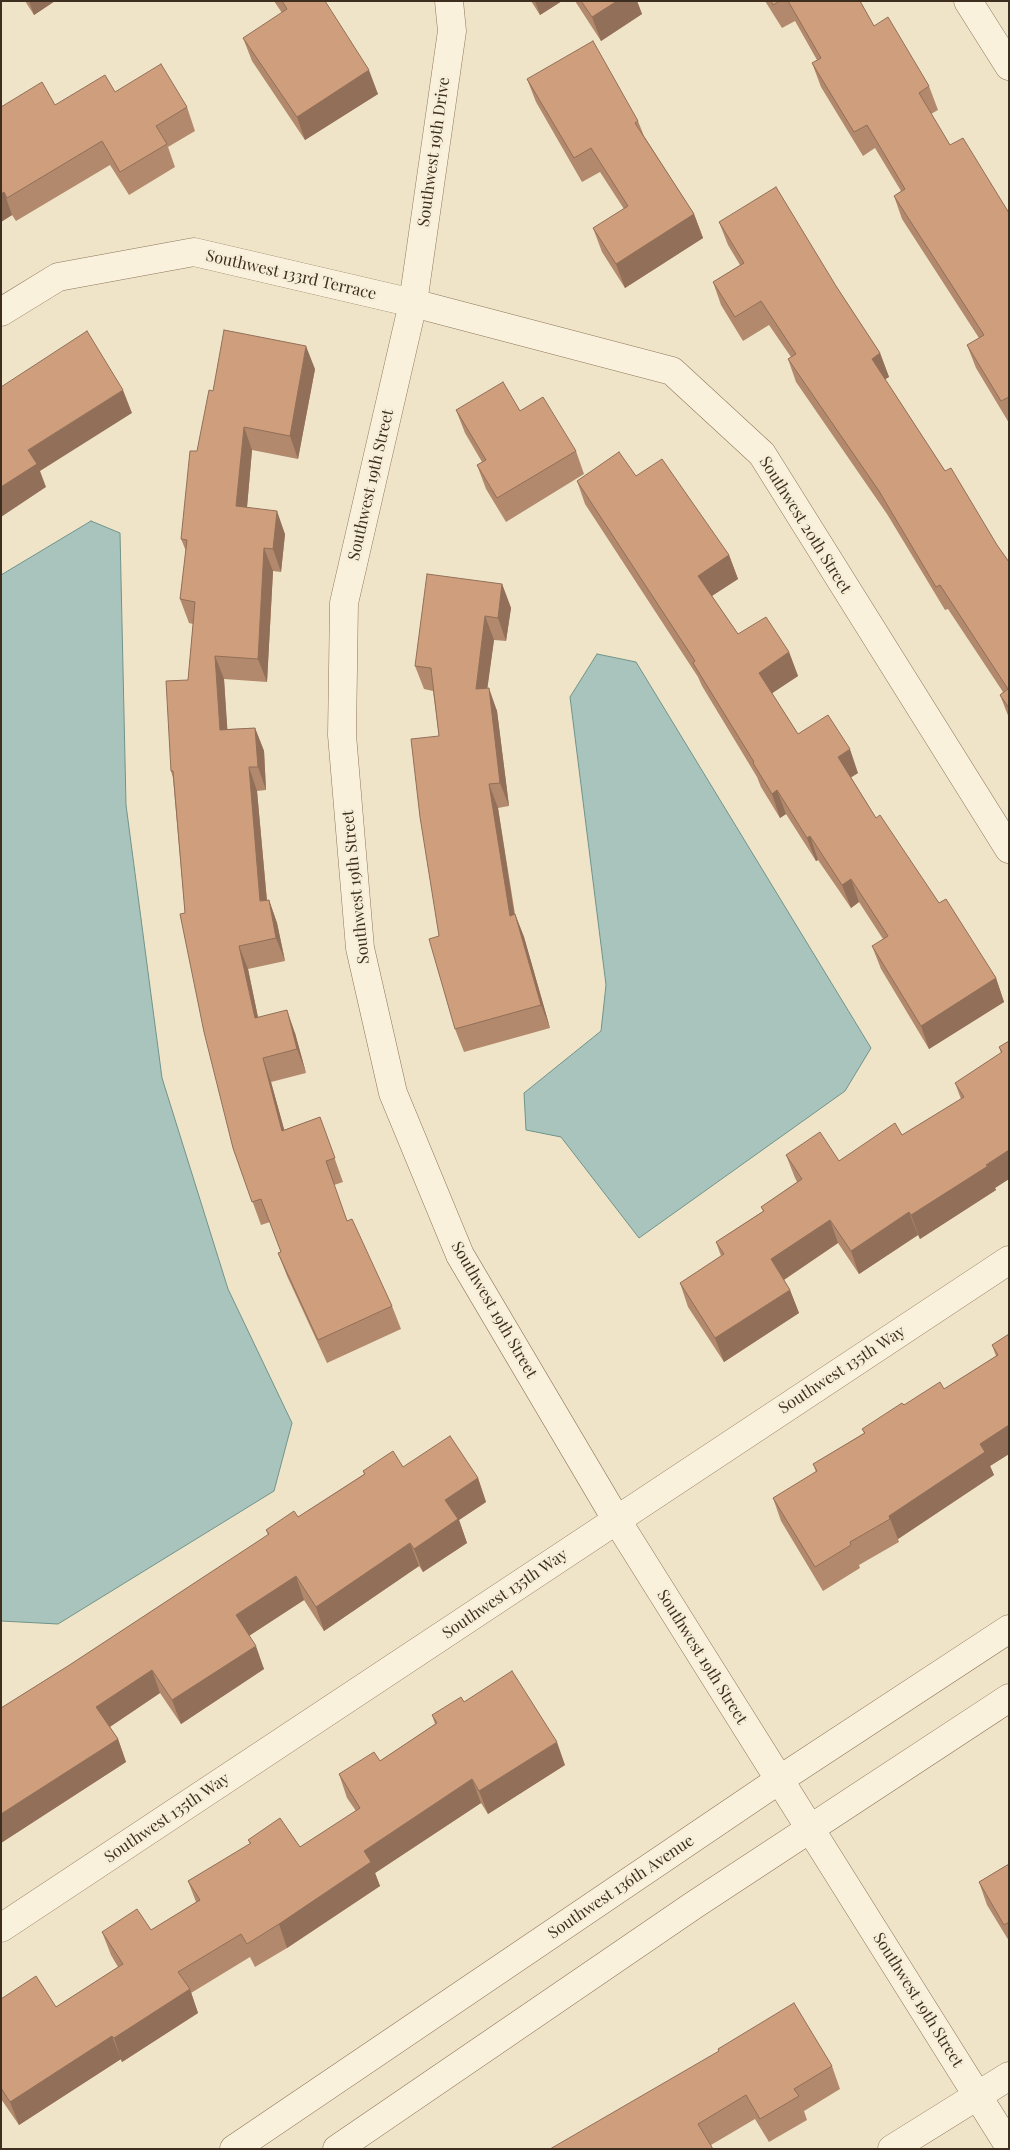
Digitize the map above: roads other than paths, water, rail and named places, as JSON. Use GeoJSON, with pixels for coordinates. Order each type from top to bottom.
{"type":"FeatureCollection","features":[{"type":"Feature","properties":{"kind":"street","name":"Southwest 19th Drive"},"geometry":{"type":"LineString","coordinates":[[413,304],[452,31],[449,1]]}},
{"type":"Feature","properties":{"kind":"street"},"geometry":{"type":"LineString","coordinates":[[968,1],[1009,66]]}},
{"type":"Feature","properties":{"kind":"street","name":"Southwest 133rd Terrace"},"geometry":{"type":"LineString","coordinates":[[1,312],[58,277],[194,252],[413,304]]}},
{"type":"Feature","properties":{"kind":"street","name":"Southwest 20th Street"},"geometry":{"type":"LineString","coordinates":[[413,304],[672,371],[762,454],[1009,849]]}},
{"type":"Feature","properties":{"kind":"street","name":"Southwest 19th Street"},"geometry":{"type":"LineString","coordinates":[[413,304],[344,604],[342,735],[360,948],[393,1093],[460,1255],[616,1519],[1009,2146]]}},
{"type":"Feature","properties":{"kind":"street","name":"Southwest 135th Way"},"geometry":{"type":"LineString","coordinates":[[1,1928],[1009,1260]]}},
{"type":"Feature","properties":{"kind":"street","name":"Southwest 136th Avenue"},"geometry":{"type":"LineString","coordinates":[[234,2149],[779,1780],[1009,1629]]}},
{"type":"Feature","properties":{"kind":"street"},"geometry":{"type":"LineString","coordinates":[[337,2149],[694,1906],[1009,1698]]}},
{"type":"Feature","properties":{"kind":"street"},"geometry":{"type":"LineString","coordinates":[[892,2149],[1009,2076]]}},
{"type":"Feature","properties":{"kind":"water"},"geometry":{"type":"Polygon","coordinates":[[[91,521],[120,533],[126,805],[162,1078],[228,1289],[292,1423],[274,1491],[58,1624],[1,1621],[1,575],[91,521]]]}},
{"type":"Feature","properties":{"kind":"water"},"geometry":{"type":"Polygon","coordinates":[[[597,654],[636,662],[871,1048],[845,1091],[639,1238],[561,1137],[526,1130],[524,1093],[601,1031],[606,985],[570,697],[597,654]]]}}]}
